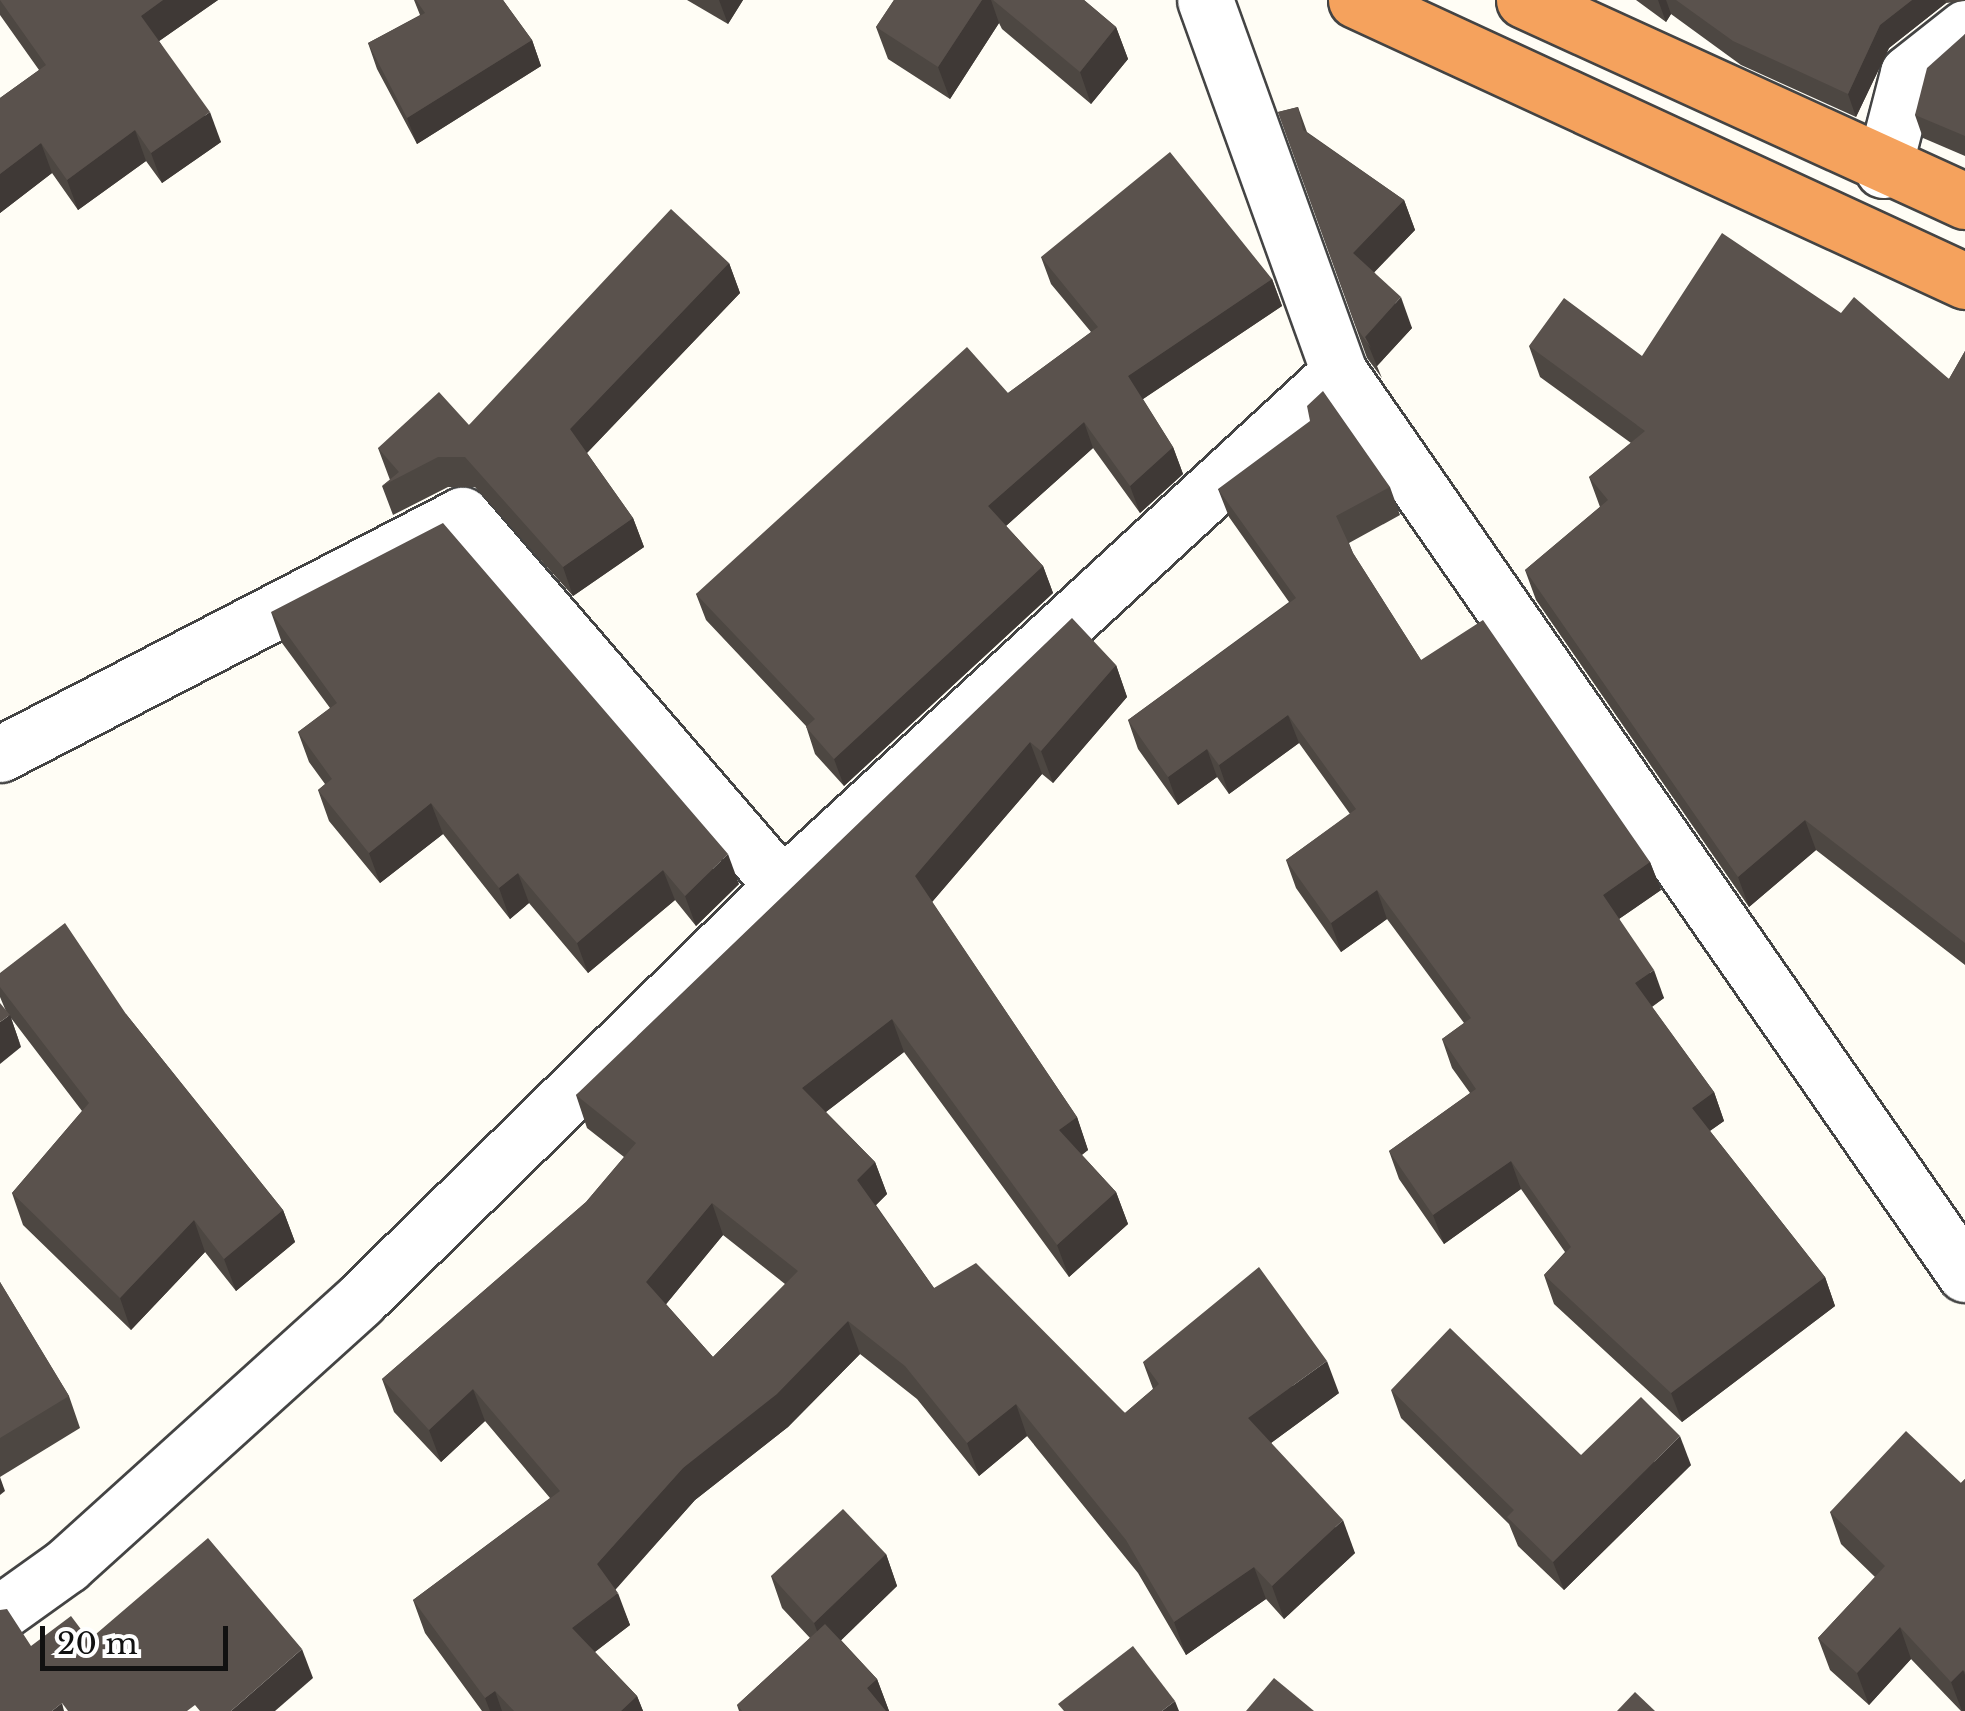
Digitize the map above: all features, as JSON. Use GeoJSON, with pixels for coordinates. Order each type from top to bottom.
{"type":"FeatureCollection","features":[{"type":"Feature","properties":{"kind":"highway"},"geometry":{"type":"LineString","coordinates":[[1356,0],[1965,281]]}},
{"type":"Feature","properties":{"kind":"highway"},"geometry":{"type":"LineString","coordinates":[[1524,0],[1884,170],[1965,200]]}},
{"type":"Feature","properties":{"kind":"street"},"geometry":{"type":"LineString","coordinates":[[1205,0],[1339,372],[1965,1274]]}},
{"type":"Feature","properties":{"kind":"street"},"geometry":{"type":"LineString","coordinates":[[1884,170],[1908,73],[1965,28]]}},
{"type":"Feature","properties":{"kind":"street"},"geometry":{"type":"LineString","coordinates":[[0,1613],[67,1565],[359,1301],[782,886],[1339,372]]}},
{"type":"Feature","properties":{"kind":"street"},"geometry":{"type":"LineString","coordinates":[[0,754],[462,515],[782,886]]}},
{"type":"Feature","properties":{"kind":"building"},"geometry":{"type":"Polygon","coordinates":[[[0,0],[163,0],[141,16],[210,112],[151,153],[135,130],[67,180],[41,143],[0,174],[0,98],[46,65],[0,0]]]}},
{"type":"Feature","properties":{"kind":"building"},"geometry":{"type":"Polygon","coordinates":[[[416,0],[503,0],[532,40],[407,118],[368,43],[425,13],[416,0]]]}},
{"type":"Feature","properties":{"kind":"building"},"geometry":{"type":"Polygon","coordinates":[[[894,0],[982,0],[938,67],[876,27],[894,0]]]}},
{"type":"Feature","properties":{"kind":"building"},"geometry":{"type":"Polygon","coordinates":[[[993,0],[1084,0],[1116,27],[1080,72],[993,0]]]}},
{"type":"Feature","properties":{"kind":"building"},"geometry":{"type":"Polygon","coordinates":[[[1676,0],[1912,0],[1880,25],[1848,94],[1733,41],[1676,0]]]}},
{"type":"Feature","properties":{"kind":"building"},"geometry":{"type":"Polygon","coordinates":[[[1965,34],[1965,136],[1915,115],[1927,68],[1965,34]]]}},
{"type":"Feature","properties":{"kind":"building"},"geometry":{"type":"Polygon","coordinates":[[[1298,107],[1303,130],[1404,200],[1353,253],[1401,297],[1365,337],[1371,348],[1356,327],[1278,112],[1298,107]]]}},
{"type":"Feature","properties":{"kind":"building"},"geometry":{"type":"Polygon","coordinates":[[[1170,152],[1272,279],[1128,376],[1173,447],[1130,486],[1084,422],[988,506],[1043,566],[834,759],[806,727],[815,719],[696,594],[967,347],[1008,393],[1098,327],[1041,257],[1170,152]]]}},
{"type":"Feature","properties":{"kind":"building"},"geometry":{"type":"Polygon","coordinates":[[[671,209],[729,263],[570,429],[633,518],[563,567],[465,457],[438,457],[382,486],[399,472],[378,448],[439,392],[469,425],[671,209]]]}},
{"type":"Feature","properties":{"kind":"building"},"geometry":{"type":"Polygon","coordinates":[[[1722,233],[1841,313],[1854,297],[1949,379],[1965,351],[1965,943],[1805,820],[1738,877],[1525,570],[1608,500],[1589,477],[1645,431],[1529,346],[1564,298],[1642,356],[1722,233]]]}},
{"type":"Feature","properties":{"kind":"building"},"geometry":{"type":"Polygon","coordinates":[[[1323,391],[1390,487],[1336,516],[1353,553],[1421,660],[1483,620],[1650,862],[1603,895],[1654,970],[1635,983],[1714,1092],[1692,1108],[1825,1277],[1671,1393],[1544,1275],[1571,1247],[1511,1161],[1433,1215],[1389,1151],[1476,1089],[1442,1039],[1471,1018],[1377,890],[1331,923],[1286,860],[1356,809],[1288,715],[1219,765],[1207,749],[1168,777],[1128,720],[1296,598],[1218,489],[1310,421],[1307,406],[1323,391]]]}},
{"type":"Feature","properties":{"kind":"building"},"geometry":{"type":"Polygon","coordinates":[[[443,523],[728,854],[685,896],[663,870],[577,943],[518,873],[499,888],[431,803],[369,853],[318,790],[332,779],[298,732],[337,703],[271,612],[443,523]]]}},
{"type":"Feature","properties":{"kind":"building"},"geometry":{"type":"Polygon","coordinates":[[[1072,618],[1116,665],[1041,751],[1030,742],[915,876],[1077,1117],[1059,1130],[1116,1192],[1057,1245],[892,1019],[802,1088],[875,1162],[857,1180],[934,1288],[976,1263],[1125,1413],[1159,1384],[1143,1362],[1259,1267],[1327,1361],[1248,1418],[1343,1520],[1272,1586],[1254,1567],[1174,1622],[1126,1540],[1016,1404],[967,1443],[905,1366],[848,1321],[777,1394],[683,1468],[597,1564],[618,1593],[572,1628],[637,1696],[621,1711],[514,1711],[495,1691],[485,1698],[413,1600],[560,1491],[473,1389],[429,1430],[382,1379],[586,1202],[636,1143],[576,1095],[1072,618]],[[712,1203],[646,1282],[713,1357],[798,1271],[712,1203]]]}},
{"type":"Feature","properties":{"kind":"building"},"geometry":{"type":"Polygon","coordinates":[[[65,923],[126,1014],[283,1210],[224,1259],[194,1220],[120,1298],[12,1193],[89,1103],[0,987],[0,973],[65,923]]]}},
{"type":"Feature","properties":{"kind":"building"},"geometry":{"type":"Polygon","coordinates":[[[0,1003],[10,1015],[0,1022],[0,1003]]]}},
{"type":"Feature","properties":{"kind":"building"},"geometry":{"type":"Polygon","coordinates":[[[0,1282],[69,1396],[0,1438],[0,1282]]]}},
{"type":"Feature","properties":{"kind":"building"},"geometry":{"type":"Polygon","coordinates":[[[1450,1328],[1581,1455],[1641,1397],[1680,1436],[1553,1562],[1507,1517],[1514,1510],[1391,1390],[1450,1328]]]}},
{"type":"Feature","properties":{"kind":"building"},"geometry":{"type":"Polygon","coordinates":[[[1906,1431],[1961,1483],[1965,1479],[1965,1672],[1951,1682],[1900,1627],[1857,1673],[1818,1638],[1885,1566],[1830,1512],[1906,1431]]]}},
{"type":"Feature","properties":{"kind":"building"},"geometry":{"type":"Polygon","coordinates":[[[843,1509],[886,1554],[814,1623],[771,1576],[843,1509]]]}},
{"type":"Feature","properties":{"kind":"building"},"geometry":{"type":"Polygon","coordinates":[[[208,1538],[302,1649],[231,1711],[200,1711],[195,1705],[187,1711],[68,1711],[62,1703],[52,1711],[0,1711],[0,1610],[7,1609],[31,1646],[71,1616],[89,1640],[208,1538]]]}},
{"type":"Feature","properties":{"kind":"building"},"geometry":{"type":"Polygon","coordinates":[[[825,1624],[877,1679],[867,1688],[886,1711],[742,1711],[737,1705],[825,1624]]]}},
{"type":"Feature","properties":{"kind":"building"},"geometry":{"type":"Polygon","coordinates":[[[1133,1646],[1175,1701],[1162,1711],[1064,1711],[1058,1704],[1133,1646]]]}},
{"type":"Feature","properties":{"kind":"building"},"geometry":{"type":"Polygon","coordinates":[[[1274,1678],[1314,1711],[1246,1711],[1274,1678]]]}},
{"type":"Feature","properties":{"kind":"building"},"geometry":{"type":"Polygon","coordinates":[[[1635,1692],[1655,1711],[1617,1711],[1635,1692]]]}}]}
